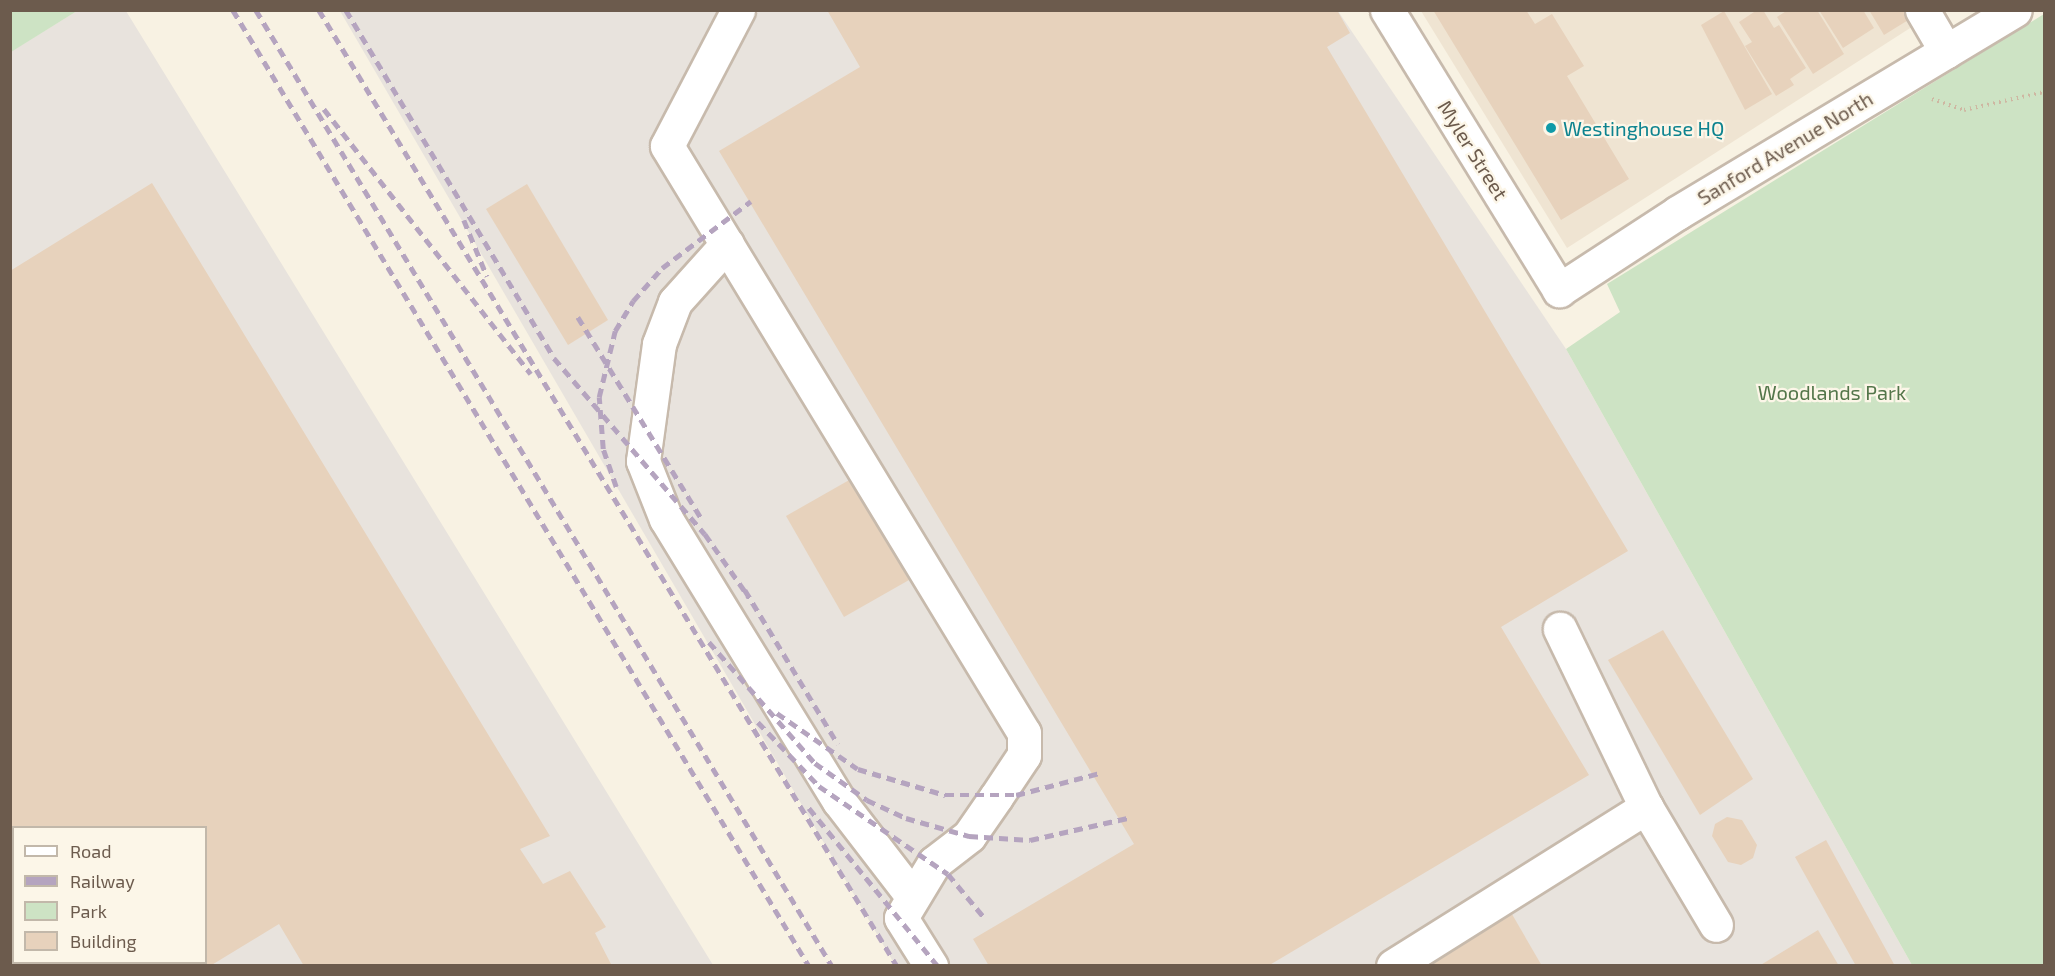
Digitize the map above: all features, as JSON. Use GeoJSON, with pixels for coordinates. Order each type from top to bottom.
{"type":"FeatureCollection","features":[{"type":"Feature","properties":{"kind":"street"},"geometry":{"type":"LineString","coordinates":[[738,10],[667,146],[1024,733],[1024,755],[969,836],[934,863],[901,918],[932,966]]}},
{"type":"Feature","properties":{"kind":"street","name":"Myler Street"},"geometry":{"type":"LineString","coordinates":[[1387,10],[1559,291]]}},
{"type":"Feature","properties":{"kind":"street"},"geometry":{"type":"LineString","coordinates":[[1922,10],[1946,51]]}},
{"type":"Feature","properties":{"kind":"street","name":"Sanford Avenue North"},"geometry":{"type":"LineString","coordinates":[[1559,291],[1912,70],[2014,10]]}},
{"type":"Feature","properties":{"kind":"street"},"geometry":{"type":"LineString","coordinates":[[727,244],[675,302],[659,344],[643,461],[666,519],[839,801],[913,897]]}},
{"type":"Feature","properties":{"kind":"street"},"geometry":{"type":"LineString","coordinates":[[1560,629],[1646,807],[1716,924]]}},
{"type":"Feature","properties":{"kind":"street"},"geometry":{"type":"LineString","coordinates":[[1393,966],[1646,807]]}},
{"type":"Feature","properties":{"kind":"path"},"geometry":{"type":"LineString","coordinates":[[1912,70],[1934,100],[1964,110],[2044,92]]}},
{"type":"Feature","properties":{"kind":"shaded area"},"geometry":{"type":"Polygon","coordinates":[[[1930,10],[1932,14],[1567,248],[1421,11],[1930,10]]]}},
{"type":"Feature","properties":{"kind":"shaded area"},"geometry":{"type":"Polygon","coordinates":[[[77,11],[126,11],[713,965],[11,965],[10,52],[77,11]]]}},
{"type":"Feature","properties":{"kind":"shaded area"},"geometry":{"type":"Polygon","coordinates":[[[340,11],[1338,11],[1566,349],[1912,965],[895,965],[340,11]]]}},
{"type":"Feature","properties":{"kind":"green space"},"geometry":{"type":"Polygon","coordinates":[[[11,10],[77,10],[77,11],[11,52],[11,10]]]}},
{"type":"Feature","properties":{"kind":"green space","name":"Woodlands Park"},"geometry":{"type":"Polygon","coordinates":[[[2044,14],[2044,965],[1912,965],[1566,349],[1620,312],[1607,284],[2044,14]]]}},
{"type":"Feature","properties":{"kind":"building"},"geometry":{"type":"Polygon","coordinates":[[[827,10],[1337,10],[1350,33],[1327,47],[1628,551],[1501,627],[1589,775],[1268,966],[989,966],[973,939],[1134,844],[719,151],[860,67],[827,10]]]}},
{"type":"Feature","properties":{"kind":"building","name":"Westinghouse HQ"},"geometry":{"type":"Polygon","coordinates":[[[1433,10],[1526,10],[1535,24],[1552,14],[1584,66],[1567,76],[1629,179],[1561,220],[1433,10]]]}},
{"type":"Feature","properties":{"kind":"building"},"geometry":{"type":"Polygon","coordinates":[[[1757,10],[1763,10],[1774,28],[1779,25],[1806,68],[1790,79],[1794,85],[1776,96],[1745,46],[1752,42],[1739,22],[1757,10]]]}},
{"type":"Feature","properties":{"kind":"building"},"geometry":{"type":"Polygon","coordinates":[[[1788,10],[1817,10],[1844,54],[1813,74],[1777,17],[1788,10]]]}},
{"type":"Feature","properties":{"kind":"building"},"geometry":{"type":"Polygon","coordinates":[[[1819,10],[1863,10],[1874,28],[1843,48],[1819,10]]]}},
{"type":"Feature","properties":{"kind":"building"},"geometry":{"type":"Polygon","coordinates":[[[1869,10],[1916,10],[1918,14],[1884,35],[1869,10]]]}},
{"type":"Feature","properties":{"kind":"building"},"geometry":{"type":"Polygon","coordinates":[[[1724,11],[1772,94],[1745,110],[1701,25],[1724,11]]]}},
{"type":"Feature","properties":{"kind":"building"},"geometry":{"type":"Polygon","coordinates":[[[152,183],[550,836],[520,849],[543,884],[570,871],[606,927],[595,933],[612,966],[304,966],[279,924],[210,966],[10,966],[10,271],[152,183]]]}},
{"type":"Feature","properties":{"kind":"building"},"geometry":{"type":"Polygon","coordinates":[[[527,184],[608,320],[568,345],[486,209],[527,184]]]}},
{"type":"Feature","properties":{"kind":"building"},"geometry":{"type":"Polygon","coordinates":[[[851,479],[909,580],[844,617],[786,516],[851,479]]]}},
{"type":"Feature","properties":{"kind":"building"},"geometry":{"type":"Polygon","coordinates":[[[1663,630],[1753,779],[1700,815],[1608,660],[1663,630]]]}},
{"type":"Feature","properties":{"kind":"building"},"geometry":{"type":"Polygon","coordinates":[[[1727,817],[1742,820],[1757,845],[1753,858],[1741,865],[1728,862],[1712,836],[1715,824],[1727,817]]]}},
{"type":"Feature","properties":{"kind":"building"},"geometry":{"type":"Polygon","coordinates":[[[1826,840],[1895,966],[1856,966],[1795,857],[1826,840]]]}},
{"type":"Feature","properties":{"kind":"building"},"geometry":{"type":"Polygon","coordinates":[[[1509,909],[1542,966],[1416,966],[1509,909]]]}},
{"type":"Feature","properties":{"kind":"building"},"geometry":{"type":"Polygon","coordinates":[[[1818,930],[1839,966],[1759,966],[1818,930]]]}},
{"type":"Feature","properties":{"kind":"railway"},"geometry":{"type":"LineString","coordinates":[[233,10],[809,966]]}},
{"type":"Feature","properties":{"kind":"railway"},"geometry":{"type":"LineString","coordinates":[[256,10],[832,966]]}},
{"type":"Feature","properties":{"kind":"railway"},"geometry":{"type":"LineString","coordinates":[[319,10],[897,966]]}},
{"type":"Feature","properties":{"kind":"railway"},"geometry":{"type":"LineString","coordinates":[[346,10],[554,358],[705,534],[749,597]]}},
{"type":"Feature","properties":{"kind":"railway"},"geometry":{"type":"LineString","coordinates":[[324,109],[531,374]]}},
{"type":"Feature","properties":{"kind":"railway"},"geometry":{"type":"LineString","coordinates":[[616,487],[603,449],[599,397],[615,331],[633,301],[662,268],[751,201]]}},
{"type":"Feature","properties":{"kind":"railway"},"geometry":{"type":"LineString","coordinates":[[464,220],[487,276]]}},
{"type":"Feature","properties":{"kind":"railway"},"geometry":{"type":"LineString","coordinates":[[578,317],[703,521]]}},
{"type":"Feature","properties":{"kind":"railway"},"geometry":{"type":"LineString","coordinates":[[745,590],[838,744]]}},
{"type":"Feature","properties":{"kind":"railway"},"geometry":{"type":"LineString","coordinates":[[709,642],[815,763],[867,800],[906,818],[969,836],[1030,840],[1128,818]]}},
{"type":"Feature","properties":{"kind":"railway"},"geometry":{"type":"LineString","coordinates":[[777,713],[858,769],[945,795],[1016,795],[1100,773]]}},
{"type":"Feature","properties":{"kind":"railway"},"geometry":{"type":"LineString","coordinates":[[758,722],[819,786],[948,874],[983,916]]}},
{"type":"Feature","properties":{"kind":"railway"},"geometry":{"type":"LineString","coordinates":[[809,808],[938,966]]}},
{"type":"Feature","properties":{"kind":"place","name":"Westinghouse HQ"},"geometry":{"type":"Point","coordinates":[1551,128]}}]}
